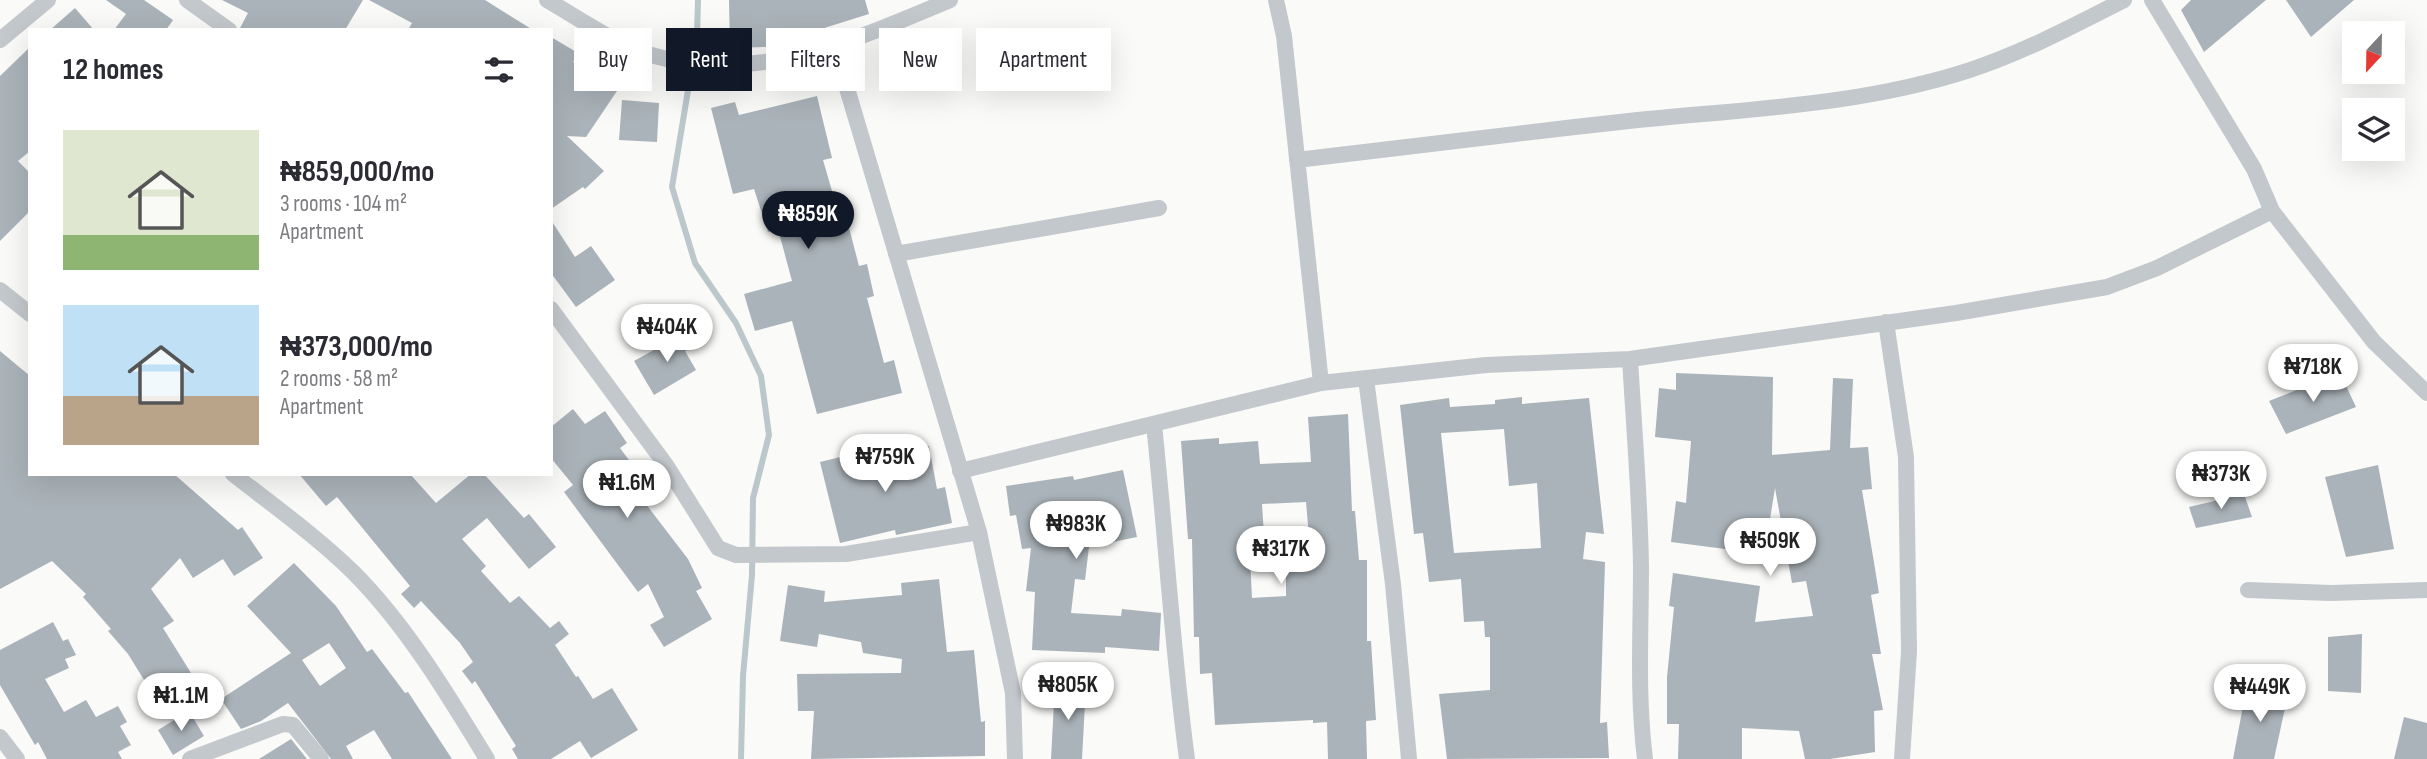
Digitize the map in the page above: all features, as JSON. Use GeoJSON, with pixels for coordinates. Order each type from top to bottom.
{"type":"FeatureCollection","features":[{"type":"Feature","properties":{"kind":"street"},"geometry":{"type":"LineString","coordinates":[[0,40],[48,0]]}},
{"type":"Feature","properties":{"kind":"street"},"geometry":{"type":"LineString","coordinates":[[187,0],[226,28]]}},
{"type":"Feature","properties":{"kind":"street"},"geometry":{"type":"LineString","coordinates":[[547,0],[604,33],[649,54],[696,66],[766,64]]}},
{"type":"Feature","properties":{"kind":"street"},"geometry":{"type":"LineString","coordinates":[[865,35],[950,0]]}},
{"type":"Feature","properties":{"kind":"street"},"geometry":{"type":"LineString","coordinates":[[1276,0],[1284,36],[1321,383]]}},
{"type":"Feature","properties":{"kind":"street"},"geometry":{"type":"LineString","coordinates":[[1297,160],[1632,121],[1769,110],[1885,91],[1967,71],[2026,50],[2124,0]]}},
{"type":"Feature","properties":{"kind":"street"},"geometry":{"type":"LineString","coordinates":[[2152,0],[2255,169],[2272,211],[2374,342],[2427,393]]}},
{"type":"Feature","properties":{"kind":"street"},"geometry":{"type":"LineString","coordinates":[[848,91],[979,532],[1013,693],[1015,759]]}},
{"type":"Feature","properties":{"kind":"street"},"geometry":{"type":"LineString","coordinates":[[896,254],[1159,208]]}},
{"type":"Feature","properties":{"kind":"street"},"geometry":{"type":"LineString","coordinates":[[960,471],[1321,383],[1486,365],[1630,359],[2106,287],[2157,268],[2272,211]]}},
{"type":"Feature","properties":{"kind":"street"},"geometry":{"type":"LineString","coordinates":[[0,290],[28,312]]}},
{"type":"Feature","properties":{"kind":"street"},"geometry":{"type":"LineString","coordinates":[[553,312],[666,465],[713,544],[736,555],[846,554],[979,532]]}},
{"type":"Feature","properties":{"kind":"street"},"geometry":{"type":"LineString","coordinates":[[1886,322],[1906,457],[1909,651],[1902,759]]}},
{"type":"Feature","properties":{"kind":"street"},"geometry":{"type":"LineString","coordinates":[[1630,359],[1638,475],[1641,568],[1639,658],[1645,759]]}},
{"type":"Feature","properties":{"kind":"street"},"geometry":{"type":"LineString","coordinates":[[1366,379],[1394,584],[1409,759]]}},
{"type":"Feature","properties":{"kind":"street"},"geometry":{"type":"LineString","coordinates":[[1154,425],[1169,566],[1176,677],[1187,759]]}},
{"type":"Feature","properties":{"kind":"street"},"geometry":{"type":"LineString","coordinates":[[236,476],[309,532],[355,574],[404,634],[487,759]]}},
{"type":"Feature","properties":{"kind":"street"},"geometry":{"type":"LineString","coordinates":[[2248,590],[2331,593],[2427,590]]}},
{"type":"Feature","properties":{"kind":"street"},"geometry":{"type":"LineString","coordinates":[[190,759],[274,726],[293,724],[321,759]]}},
{"type":"Feature","properties":{"kind":"street"},"geometry":{"type":"LineString","coordinates":[[0,737],[17,759]]}},
{"type":"Feature","properties":{"kind":"building"},"geometry":{"type":"Polygon","coordinates":[[[106,0],[144,0],[173,20],[167,28],[116,28],[126,14],[106,0]]]}},
{"type":"Feature","properties":{"kind":"building"},"geometry":{"type":"Polygon","coordinates":[[[222,0],[363,0],[346,28],[240,28],[248,13],[222,0]]]}},
{"type":"Feature","properties":{"kind":"building"},"geometry":{"type":"Polygon","coordinates":[[[369,0],[485,0],[530,28],[409,28],[412,23],[369,0]]]}},
{"type":"Feature","properties":{"kind":"building"},"geometry":{"type":"Polygon","coordinates":[[[729,0],[865,0],[869,14],[824,28],[766,28],[766,47],[752,47],[752,28],[730,28],[729,0]]]}},
{"type":"Feature","properties":{"kind":"building"},"geometry":{"type":"Polygon","coordinates":[[[2191,0],[2266,0],[2204,52],[2181,10],[2191,0]]]}},
{"type":"Feature","properties":{"kind":"building"},"geometry":{"type":"Polygon","coordinates":[[[2286,0],[2354,0],[2311,37],[2286,0]]]}},
{"type":"Feature","properties":{"kind":"building"},"geometry":{"type":"Polygon","coordinates":[[[75,8],[92,28],[52,28],[75,8]]]}},
{"type":"Feature","properties":{"kind":"building"},"geometry":{"type":"Polygon","coordinates":[[[553,38],[574,51],[574,91],[617,91],[586,137],[567,136],[604,171],[585,189],[583,187],[553,208],[553,38]]]}},
{"type":"Feature","properties":{"kind":"building"},"geometry":{"type":"Polygon","coordinates":[[[28,49],[28,153],[18,161],[28,171],[28,213],[0,241],[0,76],[28,49]]]}},
{"type":"Feature","properties":{"kind":"building"},"geometry":{"type":"Polygon","coordinates":[[[817,96],[832,158],[823,160],[841,222],[847,220],[859,266],[867,264],[874,296],[867,298],[884,363],[894,360],[902,393],[817,414],[792,321],[755,331],[744,294],[792,281],[778,229],[768,232],[754,189],[733,194],[711,108],[735,102],[739,115],[817,96]]]}},
{"type":"Feature","properties":{"kind":"building"},"geometry":{"type":"Polygon","coordinates":[[[622,100],[659,103],[657,142],[619,140],[622,100]]]}},
{"type":"Feature","properties":{"kind":"building"},"geometry":{"type":"Polygon","coordinates":[[[553,223],[575,257],[591,246],[615,280],[576,307],[553,276],[553,223]]]}},
{"type":"Feature","properties":{"kind":"building"},"geometry":{"type":"Polygon","coordinates":[[[686,332],[694,346],[685,351],[696,370],[654,395],[634,361],[686,332]]]}},
{"type":"Feature","properties":{"kind":"building"},"geometry":{"type":"Polygon","coordinates":[[[0,351],[28,374],[28,476],[176,476],[238,530],[242,527],[263,558],[234,576],[223,559],[193,578],[180,558],[151,589],[174,621],[163,628],[191,673],[154,696],[128,654],[108,631],[111,629],[83,597],[86,594],[52,561],[0,589],[0,351]]]}},
{"type":"Feature","properties":{"kind":"building"},"geometry":{"type":"Polygon","coordinates":[[[1676,373],[1773,377],[1772,455],[1830,450],[1833,378],[1853,379],[1850,448],[1868,447],[1872,489],[1862,490],[1879,593],[1871,595],[1881,654],[1872,654],[1883,710],[1874,711],[1875,752],[1830,759],[1805,759],[1799,731],[1742,728],[1742,759],[1678,759],[1679,724],[1667,724],[1667,677],[1674,607],[1669,606],[1673,573],[1760,586],[1755,622],[1813,616],[1806,581],[1792,583],[1775,488],[1765,550],[1756,550],[1756,553],[1671,542],[1676,501],[1686,503],[1691,441],[1655,437],[1659,388],[1676,390],[1676,373]]]}},
{"type":"Feature","properties":{"kind":"building"},"geometry":{"type":"Polygon","coordinates":[[[2340,373],[2356,407],[2286,434],[2269,401],[2340,373]]]}},
{"type":"Feature","properties":{"kind":"building"},"geometry":{"type":"Polygon","coordinates":[[[1522,397],[1522,404],[1589,398],[1604,534],[1586,532],[1583,559],[1605,562],[1600,723],[1607,722],[1609,758],[1447,759],[1439,694],[1490,690],[1490,637],[1485,637],[1484,621],[1464,622],[1461,579],[1429,582],[1423,533],[1414,534],[1400,405],[1449,398],[1450,407],[1495,404],[1495,400],[1522,397]],[[1504,429],[1441,433],[1454,553],[1541,548],[1537,483],[1509,486],[1504,429]]]}},
{"type":"Feature","properties":{"kind":"building"},"geometry":{"type":"Polygon","coordinates":[[[573,409],[585,424],[605,411],[627,443],[620,448],[652,491],[642,499],[688,559],[702,588],[696,591],[712,619],[664,647],[650,625],[664,617],[648,584],[638,592],[564,492],[573,485],[553,460],[553,425],[573,409]]]}},
{"type":"Feature","properties":{"kind":"building"},"geometry":{"type":"Polygon","coordinates":[[[1348,414],[1352,511],[1355,511],[1359,560],[1367,560],[1367,641],[1371,641],[1376,720],[1366,721],[1367,759],[1328,759],[1327,722],[1313,723],[1313,720],[1215,725],[1212,673],[1200,674],[1199,637],[1194,637],[1192,539],[1188,539],[1181,441],[1219,438],[1219,444],[1258,441],[1260,464],[1311,462],[1308,417],[1348,414]],[[1306,502],[1262,504],[1264,536],[1249,536],[1252,598],[1286,596],[1286,561],[1311,560],[1306,502]]]}},
{"type":"Feature","properties":{"kind":"building"},"geometry":{"type":"Polygon","coordinates":[[[929,446],[937,489],[945,487],[952,523],[896,535],[895,530],[840,543],[820,462],[857,453],[859,459],[929,446]]]}},
{"type":"Feature","properties":{"kind":"building"},"geometry":{"type":"Polygon","coordinates":[[[2378,465],[2394,549],[2346,557],[2325,477],[2378,465]]]}},
{"type":"Feature","properties":{"kind":"building"},"geometry":{"type":"Polygon","coordinates":[[[1123,470],[1137,537],[1089,547],[1085,580],[1075,579],[1071,613],[1121,616],[1122,609],[1161,613],[1159,651],[1105,647],[1105,653],[1032,650],[1035,592],[1026,591],[1031,548],[1022,549],[1016,515],[1010,516],[1006,486],[1073,476],[1074,480],[1123,470]]]}},
{"type":"Feature","properties":{"kind":"building"},"geometry":{"type":"Polygon","coordinates":[[[301,476],[412,476],[436,503],[469,476],[486,476],[524,518],[529,514],[556,547],[529,569],[487,518],[462,539],[486,566],[481,571],[510,603],[519,596],[550,628],[559,621],[569,634],[555,645],[576,677],[578,676],[593,699],[612,688],[638,730],[591,758],[580,741],[551,759],[518,759],[512,749],[516,746],[475,681],[472,684],[462,671],[473,662],[460,643],[421,601],[414,608],[401,594],[410,586],[337,497],[326,506],[301,476]]]}},
{"type":"Feature","properties":{"kind":"building"},"geometry":{"type":"Polygon","coordinates":[[[2244,494],[2252,517],[2196,528],[2189,507],[2244,494]]]}},
{"type":"Feature","properties":{"kind":"building"},"geometry":{"type":"Polygon","coordinates":[[[294,563],[336,606],[367,652],[372,649],[405,693],[408,692],[452,759],[392,759],[374,730],[346,746],[353,759],[331,759],[288,703],[261,721],[241,729],[221,699],[291,653],[247,606],[294,563]],[[329,643],[302,660],[320,686],[346,668],[329,643]]]}},
{"type":"Feature","properties":{"kind":"building"},"geometry":{"type":"Polygon","coordinates":[[[939,579],[947,652],[974,650],[981,722],[985,721],[985,756],[811,759],[814,711],[798,711],[797,674],[901,673],[902,659],[863,653],[861,642],[819,634],[817,647],[780,641],[788,585],[825,591],[824,602],[902,595],[901,583],[939,579]]]}},
{"type":"Feature","properties":{"kind":"building"},"geometry":{"type":"Polygon","coordinates":[[[53,622],[63,641],[68,639],[76,655],[65,659],[69,668],[45,679],[64,712],[86,700],[96,717],[118,706],[127,722],[120,726],[131,745],[118,752],[122,759],[47,759],[38,742],[35,745],[0,685],[0,650],[53,622]]]}},
{"type":"Feature","properties":{"kind":"building"},"geometry":{"type":"Polygon","coordinates":[[[2362,634],[2361,693],[2328,691],[2328,637],[2362,634]]]}},
{"type":"Feature","properties":{"kind":"building"},"geometry":{"type":"Polygon","coordinates":[[[1055,684],[1086,685],[1082,759],[1051,759],[1055,684]]]}},
{"type":"Feature","properties":{"kind":"building"},"geometry":{"type":"Polygon","coordinates":[[[2247,685],[2288,694],[2274,759],[2233,759],[2247,685]]]}},
{"type":"Feature","properties":{"kind":"building"},"geometry":{"type":"Polygon","coordinates":[[[189,711],[204,736],[173,755],[158,730],[189,711]]]}},
{"type":"Feature","properties":{"kind":"building"},"geometry":{"type":"Polygon","coordinates":[[[2404,717],[2427,723],[2427,759],[2394,759],[2404,717]]]}},
{"type":"Feature","properties":{"kind":"building"},"geometry":{"type":"Polygon","coordinates":[[[291,739],[307,759],[259,759],[291,739]]]}},
{"type":"Feature","properties":{"kind":"waterway"},"geometry":{"type":"LineString","coordinates":[[698,0],[697,36],[672,187],[695,263],[736,323],[761,376],[769,435],[753,498],[752,575],[743,676],[741,759]]}}]}
